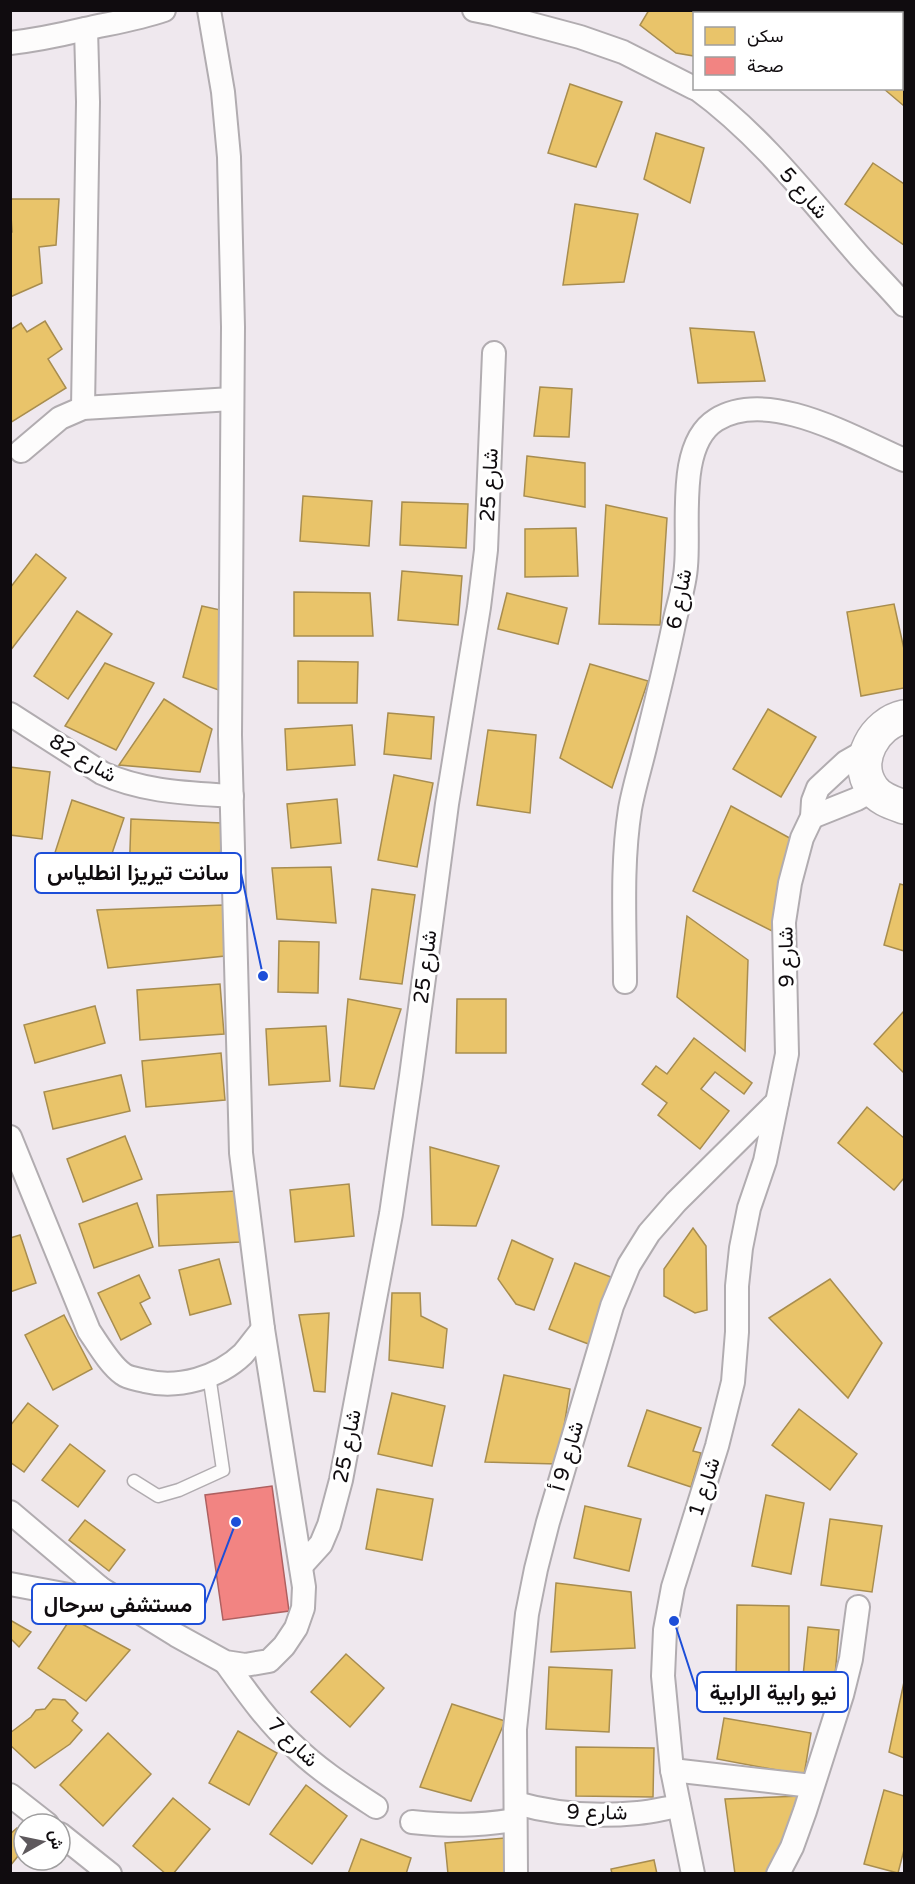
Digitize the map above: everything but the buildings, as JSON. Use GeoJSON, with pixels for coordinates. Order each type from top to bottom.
{"type":"FeatureCollection","features":[{"type":"Feature","properties":{"kind":"street"},"geometry":{"type":"LineString","coordinates":[[10,43],[42,40],[135,20],[164,10]]}},
{"type":"Feature","properties":{"kind":"street"},"geometry":{"type":"LineString","coordinates":[[10,1512],[100,1588],[225,1662],[245,1665],[269,1661],[296,1629],[303,1608],[304,1587],[263,1329],[241,1153],[230,735],[233,327],[229,157],[223,92],[209,10]]}},
{"type":"Feature","properties":{"kind":"street","name":"شارع 5"},"geometry":{"type":"LineString","coordinates":[[474,10],[580,37],[623,52],[693,87]]}},
{"type":"Feature","properties":{"kind":"street"},"geometry":{"type":"LineString","coordinates":[[82,408],[88,102],[86,29]]}},
{"type":"Feature","properties":{"kind":"street","name":"شارع 5"},"geometry":{"type":"LineString","coordinates":[[698,90],[720,106],[753,136],[904,305]]}},
{"type":"Feature","properties":{"kind":"street","name":"شارع 25"},"geometry":{"type":"LineString","coordinates":[[301,1566],[321,1544],[329,1525],[341,1480],[391,1214],[447,804],[480,607],[486,550],[494,353]]}},
{"type":"Feature","properties":{"kind":"street"},"geometry":{"type":"LineString","coordinates":[[21,451],[60,418],[82,408],[232,399]]}},
{"type":"Feature","properties":{"kind":"street","name":"شارع 6"},"geometry":{"type":"LineString","coordinates":[[625,982],[626,865],[630,810],[686,567],[688,488],[694,450],[701,434],[716,420],[740,411],[775,409],[869,442],[904,460]]}},
{"type":"Feature","properties":{"kind":"street","name":"شارع 82"},"geometry":{"type":"LineString","coordinates":[[10,714],[117,781],[165,791],[232,796]]}},
{"type":"Feature","properties":{"kind":"street"},"geometry":{"type":"LineString","coordinates":[[904,717],[896,719],[877,733],[867,750],[865,770],[873,790],[888,801],[904,807]]}},
{"type":"Feature","properties":{"kind":"street","name":"شارع 9"},"geometry":{"type":"LineString","coordinates":[[778,1101],[787,1054],[784,922],[790,884],[802,838],[812,817],[813,801],[818,788],[846,762],[867,750]]}},
{"type":"Feature","properties":{"kind":"street"},"geometry":{"type":"LineString","coordinates":[[812,817],[873,790]]}},
{"type":"Feature","properties":{"kind":"street","name":"شارع 1"},"geometry":{"type":"LineString","coordinates":[[693,1874],[672,1770],[663,1676],[665,1630],[673,1587],[717,1446],[733,1382],[741,1248],[749,1208],[765,1161],[778,1101]]}},
{"type":"Feature","properties":{"kind":"street","name":"شارع 9 أ"},"geometry":{"type":"LineString","coordinates":[[516,1874],[515,1729],[527,1614],[548,1522],[612,1306],[629,1265],[649,1233],[676,1202],[778,1101]]}},
{"type":"Feature","properties":{"kind":"street"},"geometry":{"type":"LineString","coordinates":[[10,1137],[89,1331],[123,1375],[155,1383],[186,1382],[209,1376],[243,1354],[263,1329]]}},
{"type":"Feature","properties":{"kind":"street"},"geometry":{"type":"LineString","coordinates":[[10,1584],[74,1596],[100,1588]]}},
{"type":"Feature","properties":{"kind":"street"},"geometry":{"type":"LineString","coordinates":[[778,1874],[792,1847],[842,1695],[851,1659],[858,1607]]}},
{"type":"Feature","properties":{"kind":"street","name":"شارع 7"},"geometry":{"type":"LineString","coordinates":[[225,1662],[256,1706],[291,1744],[332,1778],[376,1807]]}},
{"type":"Feature","properties":{"kind":"street"},"geometry":{"type":"LineString","coordinates":[[672,1770],[812,1786]]}},
{"type":"Feature","properties":{"kind":"street"},"geometry":{"type":"LineString","coordinates":[[10,1795],[32,1812]]}},
{"type":"Feature","properties":{"kind":"street","name":"شارع 9"},"geometry":{"type":"LineString","coordinates":[[515,1811],[530,1807],[589,1814],[640,1813],[680,1806]]}},
{"type":"Feature","properties":{"kind":"street"},"geometry":{"type":"LineString","coordinates":[[412,1822],[469,1826],[515,1811]]}},
{"type":"Feature","properties":{"kind":"street"},"geometry":{"type":"LineString","coordinates":[[72,1844],[110,1874]]}},
{"type":"Feature","properties":{"kind":"lane"},"geometry":{"type":"LineString","coordinates":[[134,1481],[158,1496],[179,1490],[223,1470],[209,1376]]}},
{"type":"Feature","properties":{"kind":"place","name":"سانت تيريزا انطلياس"},"geometry":{"type":"Point","coordinates":[263,976]}},
{"type":"Feature","properties":{"kind":"place","name":"مستشفى سرحال"},"geometry":{"type":"Point","coordinates":[236,1522]}},
{"type":"Feature","properties":{"kind":"place","name":"نيو رابية الرابية"},"geometry":{"type":"Point","coordinates":[674,1621]}}]}
